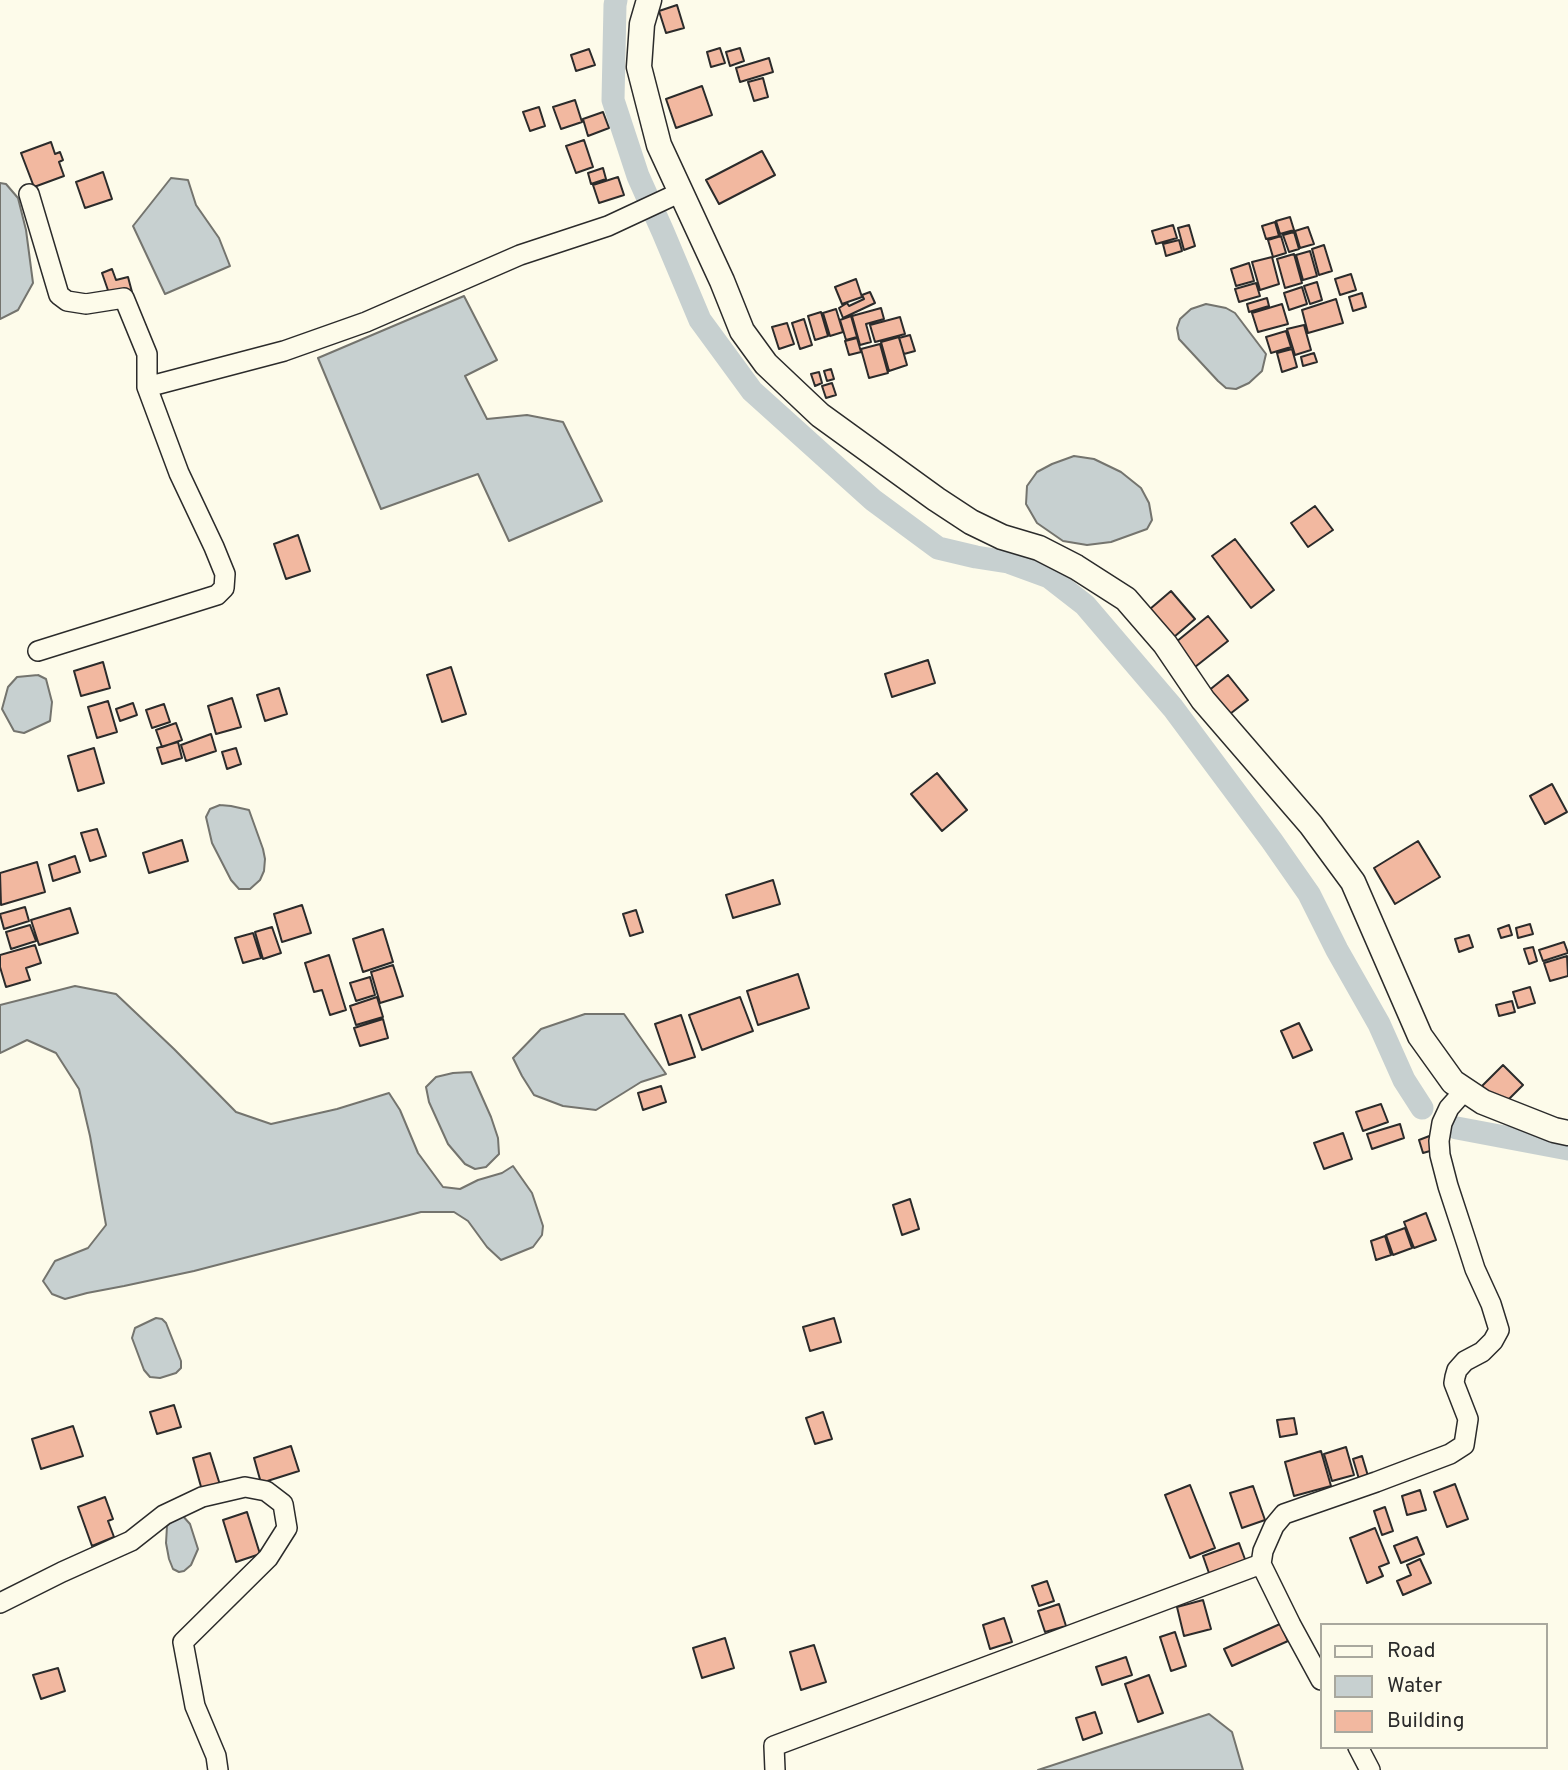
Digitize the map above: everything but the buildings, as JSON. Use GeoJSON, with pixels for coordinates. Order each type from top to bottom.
{"type":"FeatureCollection","features":[{"type":"Feature","properties":{"kind":"street"},"geometry":{"type":"LineString","coordinates":[[649,0],[642,24],[639,67],[659,145],[722,281],[742,331],[775,374],[820,415],[971,522],[1002,537],[1039,548],[1126,599],[1165,644],[1203,700],[1311,825],[1353,882],[1420,1036],[1453,1082],[1483,1102],[1553,1130],[1568,1133]]}},
{"type":"Feature","properties":{"kind":"street"},"geometry":{"type":"LineString","coordinates":[[147,387],[284,351],[366,322],[520,256],[608,226],[681,192]]}},
{"type":"Feature","properties":{"kind":"street"},"geometry":{"type":"LineString","coordinates":[[29,194],[59,295],[67,301],[86,304],[124,298],[147,354],[147,387],[179,473],[225,574],[224,588],[217,595],[38,651]]}},
{"type":"Feature","properties":{"kind":"street"},"geometry":{"type":"LineString","coordinates":[[1320,1678],[1261,1564],[1263,1551],[1274,1526],[1284,1514],[1450,1454],[1464,1445],[1468,1419],[1454,1383],[1457,1370],[1465,1361],[1482,1352],[1499,1330],[1475,1269],[1440,1155],[1439,1141],[1449,1108],[1465,1090]]}},
{"type":"Feature","properties":{"kind":"street"},"geometry":{"type":"LineString","coordinates":[[0,1604],[131,1541],[164,1515],[202,1497],[245,1487],[266,1491],[283,1504],[287,1528],[268,1558],[183,1642],[195,1706],[216,1756],[218,1770]]}},
{"type":"Feature","properties":{"kind":"street"},"geometry":{"type":"LineString","coordinates":[[775,1770],[774,1746],[1261,1564]]}},
{"type":"Feature","properties":{"kind":"street"},"geometry":{"type":"LineString","coordinates":[[1359,1749],[1370,1770]]}},
{"type":"Feature","properties":{"kind":"water"},"geometry":{"type":"Polygon","coordinates":[[[171,178],[188,180],[196,205],[219,238],[230,266],[165,294],[133,226],[171,178]]]}},
{"type":"Feature","properties":{"kind":"water"},"geometry":{"type":"Polygon","coordinates":[[[0,183],[6,184],[18,198],[26,230],[33,283],[18,310],[0,319],[0,183]]]}},
{"type":"Feature","properties":{"kind":"water"},"geometry":{"type":"Polygon","coordinates":[[[464,296],[497,360],[465,376],[487,419],[527,415],[563,422],[602,501],[509,541],[478,474],[381,509],[318,358],[464,296]]]}},
{"type":"Feature","properties":{"kind":"water"},"geometry":{"type":"Polygon","coordinates":[[[1206,304],[1226,308],[1235,313],[1266,354],[1262,371],[1249,383],[1236,389],[1226,388],[1218,381],[1179,339],[1177,328],[1180,319],[1191,309],[1206,304]]]}},
{"type":"Feature","properties":{"kind":"water"},"geometry":{"type":"Polygon","coordinates":[[[1074,456],[1094,459],[1121,472],[1141,488],[1149,503],[1152,520],[1147,529],[1111,542],[1087,545],[1063,541],[1037,523],[1026,504],[1027,486],[1037,472],[1074,456]]]}},
{"type":"Feature","properties":{"kind":"water"},"geometry":{"type":"Polygon","coordinates":[[[38,675],[46,679],[52,702],[50,721],[24,733],[14,731],[2,709],[8,687],[17,677],[38,675]]]}},
{"type":"Feature","properties":{"kind":"water"},"geometry":{"type":"Polygon","coordinates":[[[220,805],[249,810],[263,849],[264,871],[260,880],[250,889],[239,889],[231,880],[212,843],[206,817],[210,809],[220,805]]]}},
{"type":"Feature","properties":{"kind":"water"},"geometry":{"type":"Polygon","coordinates":[[[75,986],[116,994],[236,1112],[271,1124],[337,1109],[389,1093],[400,1110],[418,1153],[443,1187],[460,1189],[513,1166],[532,1193],[543,1226],[542,1235],[533,1247],[501,1260],[487,1247],[468,1221],[454,1212],[421,1212],[194,1271],[65,1299],[52,1294],[43,1281],[55,1261],[88,1248],[106,1225],[90,1136],[79,1089],[56,1053],[27,1040],[0,1053],[0,1005],[75,986]]]}},
{"type":"Feature","properties":{"kind":"water"},"geometry":{"type":"Polygon","coordinates":[[[585,1014],[624,1014],[666,1074],[641,1082],[596,1110],[563,1106],[534,1095],[513,1058],[541,1029],[585,1014]]]}},
{"type":"Feature","properties":{"kind":"water"},"geometry":{"type":"Polygon","coordinates":[[[471,1072],[491,1117],[498,1138],[499,1154],[486,1167],[475,1169],[465,1164],[448,1144],[429,1102],[426,1087],[436,1077],[471,1072]]]}},
{"type":"Feature","properties":{"kind":"water"},"geometry":{"type":"Polygon","coordinates":[[[156,1318],[166,1323],[181,1361],[181,1368],[176,1373],[160,1378],[150,1377],[144,1370],[132,1338],[135,1328],[156,1318]]]}},
{"type":"Feature","properties":{"kind":"water"},"geometry":{"type":"Polygon","coordinates":[[[182,1515],[190,1524],[198,1549],[191,1565],[179,1572],[173,1569],[166,1543],[167,1526],[177,1516],[182,1515]]]}},
{"type":"Feature","properties":{"kind":"water"},"geometry":{"type":"Polygon","coordinates":[[[1209,1714],[1232,1732],[1243,1770],[1038,1770],[1209,1714]]]}},
{"type":"Feature","properties":{"kind":"waterway"},"geometry":{"type":"LineString","coordinates":[[616,0],[613,100],[638,176],[700,320],[752,391],[873,500],[938,548],[1008,562],[1049,577],[1085,605],[1173,708],[1309,894],[1379,1024],[1404,1080],[1422,1108]]}},
{"type":"Feature","properties":{"kind":"waterway"},"geometry":{"type":"LineString","coordinates":[[1457,1128],[1568,1149]]}}]}
